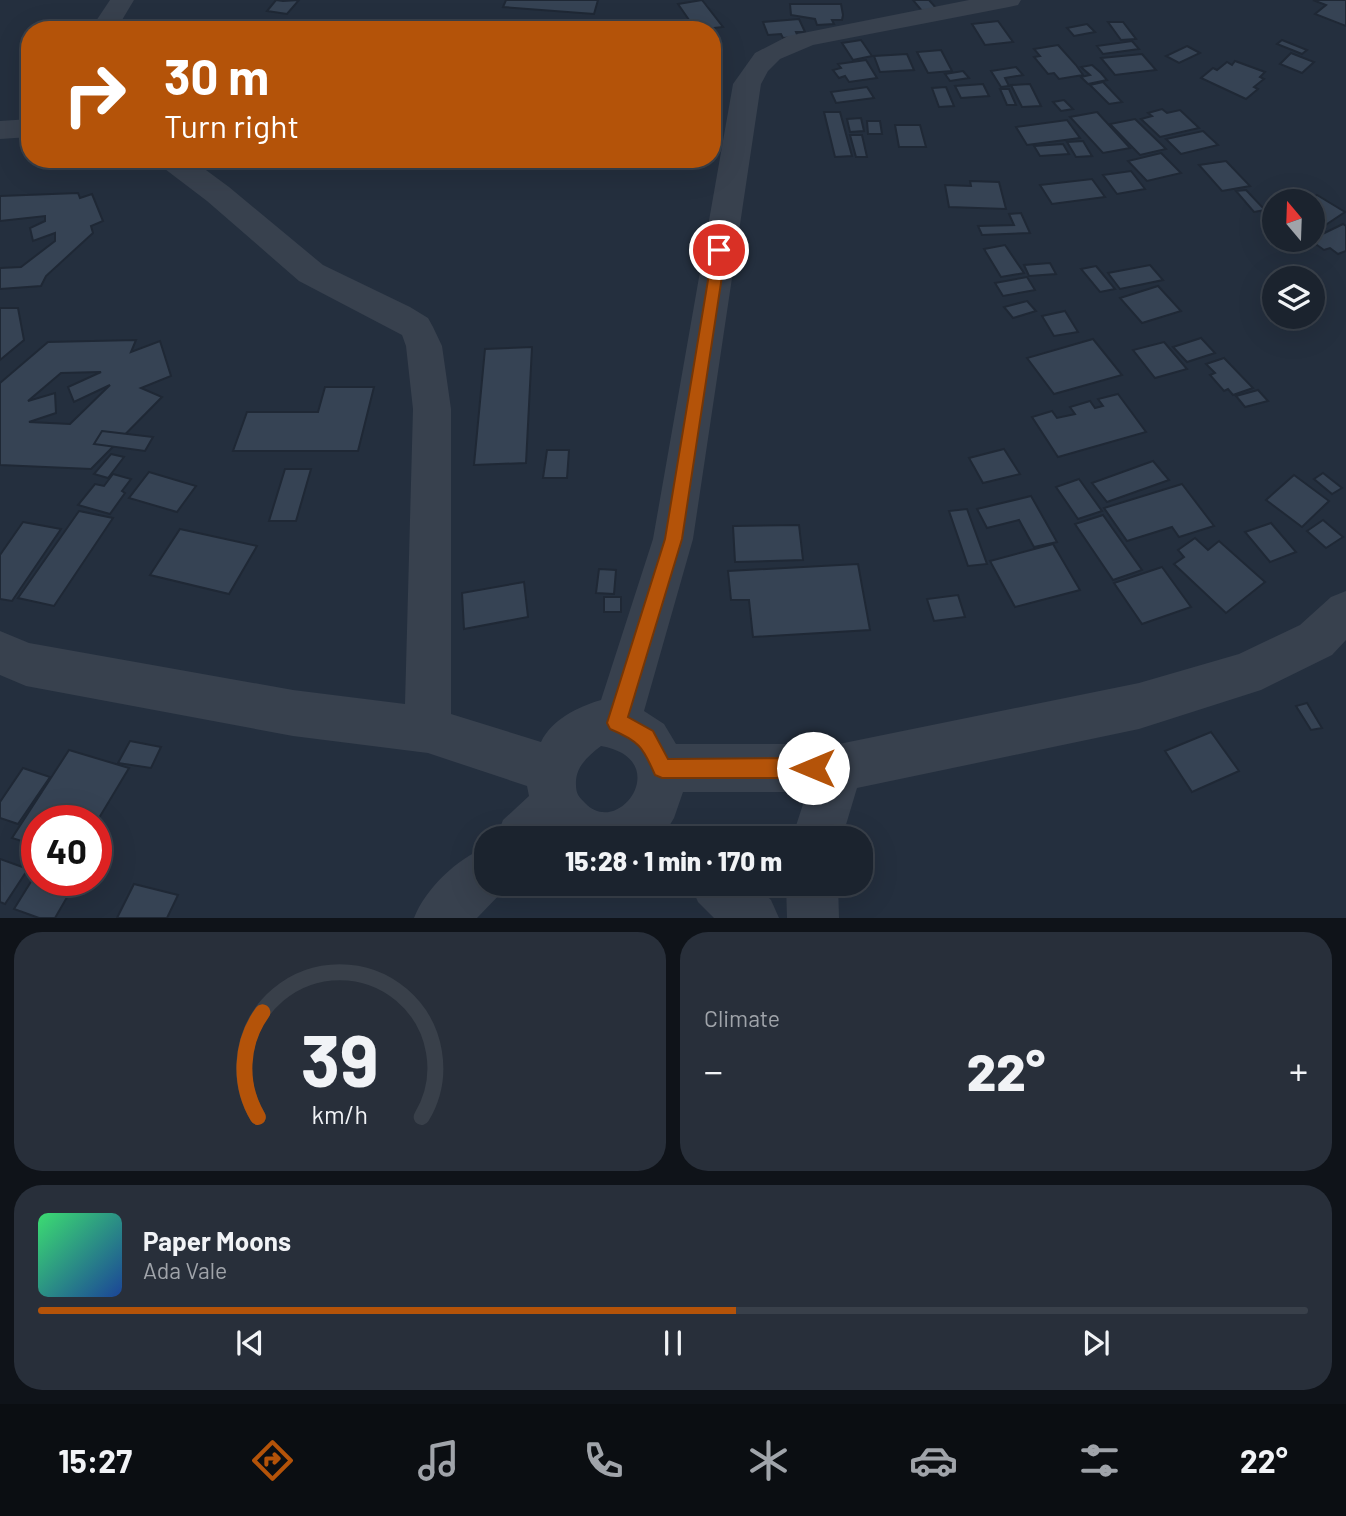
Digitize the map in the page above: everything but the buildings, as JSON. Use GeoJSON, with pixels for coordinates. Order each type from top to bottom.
{"type":"FeatureCollection","features":[{"type":"Feature","properties":{"kind":"street"},"geometry":{"type":"LineString","coordinates":[[109,21],[122,0]]}},
{"type":"Feature","properties":{"kind":"street"},"geometry":{"type":"LineString","coordinates":[[617,723],[673,539],[747,84],[756,65],[778,48],[808,38],[1009,0]]}},
{"type":"Feature","properties":{"kind":"street"},"geometry":{"type":"LineString","coordinates":[[0,130],[21,128]]}},
{"type":"Feature","properties":{"kind":"street"},"geometry":{"type":"LineString","coordinates":[[183,168],[218,194],[310,273],[416,327],[424,346],[432,409],[428,730]]}},
{"type":"Feature","properties":{"kind":"street"},"geometry":{"type":"LineString","coordinates":[[662,768],[839,768],[1139,706],[1245,674],[1317,640],[1346,611]]}},
{"type":"Feature","properties":{"kind":"street"},"geometry":{"type":"LineString","coordinates":[[0,652],[26,664],[293,713],[428,730],[554,787],[565,820],[573,826]]}},
{"type":"Feature","properties":{"kind":"street"},"geometry":{"type":"LineString","coordinates":[[529,826],[554,787],[559,753],[570,739],[584,728],[600,723],[617,723],[633,728],[646,738],[656,752],[662,768],[662,787],[656,805],[655,826]]}},
{"type":"Feature","properties":{"kind":"street"},"geometry":{"type":"LineString","coordinates":[[821,826],[839,768]]}},
{"type":"Feature","properties":{"kind":"street"},"geometry":{"type":"LineString","coordinates":[[440,918],[474,884]]}},
{"type":"Feature","properties":{"kind":"street"},"geometry":{"type":"LineString","coordinates":[[729,896],[753,918]]}},
{"type":"Feature","properties":{"kind":"street"},"geometry":{"type":"LineString","coordinates":[[812,896],[813,918]]}},
{"type":"Feature","properties":{"kind":"route"},"geometry":{"type":"LineString","coordinates":[[719,250],[673,539],[617,723],[633,728],[646,738],[656,752],[662,768],[813,768]]}}]}
